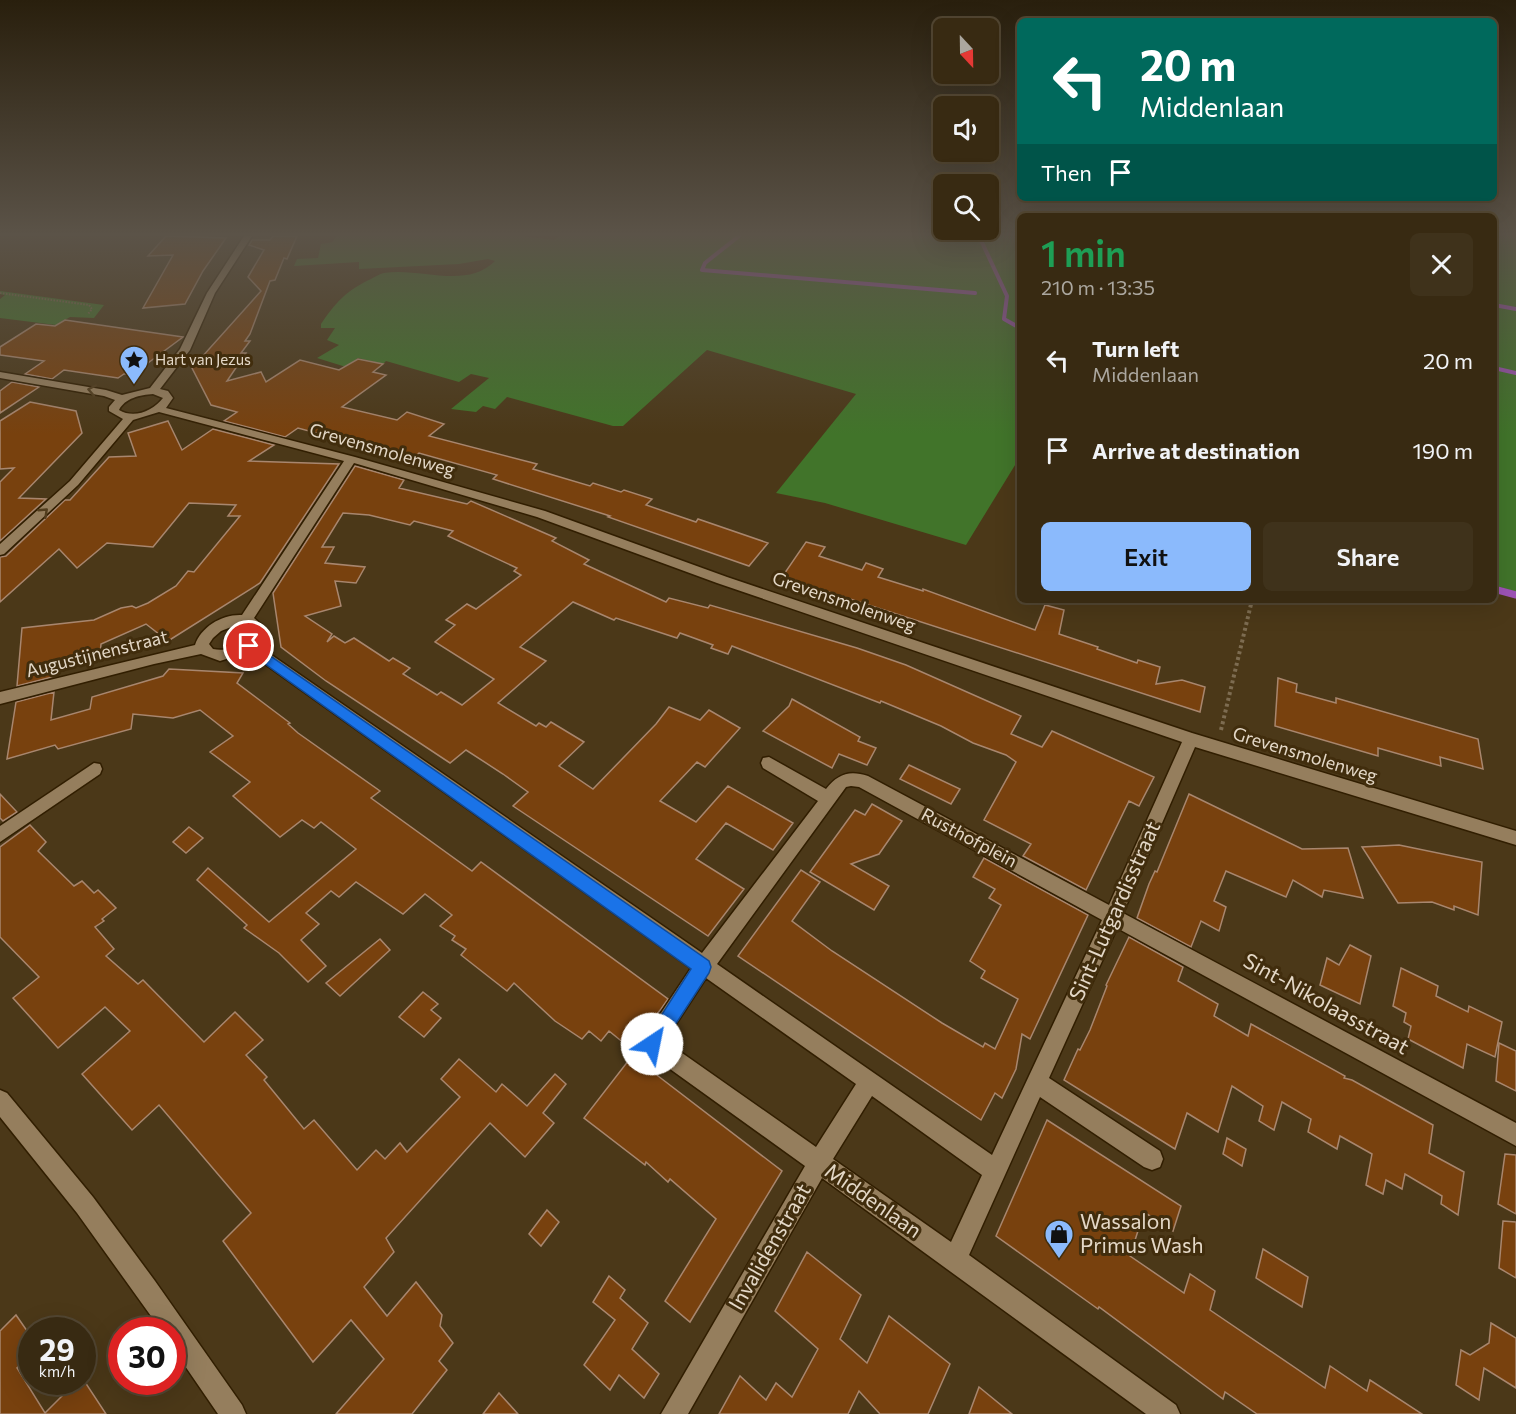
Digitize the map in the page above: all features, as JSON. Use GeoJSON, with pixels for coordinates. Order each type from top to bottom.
{"type":"FeatureCollection","features":[{"type":"Feature","properties":{"kind":"street"},"geometry":{"type":"LineString","coordinates":[[153,391],[185,350],[207,302]]}},
{"type":"Feature","properties":{"kind":"street"},"geometry":{"type":"LineString","coordinates":[[0,375],[106,393],[122,399]]}},
{"type":"Feature","properties":{"kind":"street"},"geometry":{"type":"LineString","coordinates":[[153,391],[167,395],[167,402],[159,409],[130,417],[114,411],[114,407],[122,399],[137,393],[153,391]]}},
{"type":"Feature","properties":{"kind":"street","name":"Grevensmolenweg"},"geometry":{"type":"LineString","coordinates":[[159,409],[351,459],[541,514],[722,580],[1191,739],[1516,838]]}},
{"type":"Feature","properties":{"kind":"street"},"geometry":{"type":"LineString","coordinates":[[0,551],[74,483],[130,417]]}},
{"type":"Feature","properties":{"kind":"street"},"geometry":{"type":"LineString","coordinates":[[246,620],[351,459]]}},
{"type":"Feature","properties":{"kind":"street"},"geometry":{"type":"LineString","coordinates":[[246,620],[252,622],[258,631],[249,646],[234,654],[223,656],[212,655],[203,649],[204,639],[215,627],[226,622],[246,620]]}},
{"type":"Feature","properties":{"kind":"street"},"geometry":{"type":"LineString","coordinates":[[249,646],[996,1171]]}},
{"type":"Feature","properties":{"kind":"street","name":"Augustijnenstraat"},"geometry":{"type":"LineString","coordinates":[[0,698],[154,658],[203,649]]}},
{"type":"Feature","properties":{"kind":"street","name":"Sint-Lutgardisstraat"},"geometry":{"type":"LineString","coordinates":[[955,1259],[1113,916],[1191,739]]}},
{"type":"Feature","properties":{"kind":"street"},"geometry":{"type":"LineString","coordinates":[[769,763],[829,799]]}},
{"type":"Feature","properties":{"kind":"street"},"geometry":{"type":"LineString","coordinates":[[0,835],[94,769]]}},
{"type":"Feature","properties":{"kind":"street","name":"Rusthofplein"},"geometry":{"type":"LineString","coordinates":[[703,967],[841,782],[851,779],[862,781],[1113,916]]}},
{"type":"Feature","properties":{"kind":"street","name":"Sint-Nikolaasstraat"},"geometry":{"type":"LineString","coordinates":[[1113,916],[1516,1135]]}},
{"type":"Feature","properties":{"kind":"street","name":"Middenlaan"},"geometry":{"type":"LineString","coordinates":[[703,967],[652,1044],[955,1259],[1167,1414]]}},
{"type":"Feature","properties":{"kind":"street","name":"Invalidenstraat"},"geometry":{"type":"LineString","coordinates":[[674,1414],[819,1162],[869,1082]]}},
{"type":"Feature","properties":{"kind":"street"},"geometry":{"type":"LineString","coordinates":[[1037,1082],[1152,1159]]}},
{"type":"Feature","properties":{"kind":"street"},"geometry":{"type":"LineString","coordinates":[[0,1100],[92,1215],[147,1289],[232,1414]]}},
{"type":"Feature","properties":{"kind":"path"},"geometry":{"type":"LineString","coordinates":[[67,302],[89,305],[92,309],[88,314]]}},
{"type":"Feature","properties":{"kind":"path"},"geometry":{"type":"LineString","coordinates":[[1216,747],[1251,603]]}},
{"type":"Feature","properties":{"kind":"green space"},"geometry":{"type":"Polygon","coordinates":[[[0,302],[82,302],[104,305],[94,318],[70,317],[56,325],[0,318],[0,302]]]}},
{"type":"Feature","properties":{"kind":"green space"},"geometry":{"type":"Polygon","coordinates":[[[338,302],[1017,302],[1017,462],[966,545],[825,503],[776,493],[856,394],[707,350],[623,426],[613,426],[507,397],[495,409],[483,406],[476,412],[451,409],[489,378],[471,374],[459,382],[386,361],[383,364],[358,358],[346,367],[317,358],[339,345],[327,340],[335,328],[321,328],[321,324],[338,302]]]}},
{"type":"Feature","properties":{"kind":"green space"},"geometry":{"type":"Polygon","coordinates":[[[1497,302],[1516,302],[1516,592],[1497,586],[1497,302]]]}},
{"type":"Feature","properties":{"kind":"building"},"geometry":{"type":"Polygon","coordinates":[[[146,302],[186,302],[185,304],[143,308],[146,302]]]}},
{"type":"Feature","properties":{"kind":"building"},"geometry":{"type":"Polygon","coordinates":[[[251,302],[262,302],[245,341],[250,341],[241,353],[246,353],[227,381],[261,372],[266,382],[300,360],[339,370],[358,359],[383,364],[373,372],[386,375],[342,407],[397,420],[407,412],[444,424],[429,436],[537,464],[533,469],[590,486],[593,483],[621,492],[624,490],[652,499],[646,505],[696,522],[698,519],[768,543],[749,566],[608,517],[610,516],[493,479],[497,475],[419,453],[413,459],[298,428],[285,437],[224,421],[237,412],[211,405],[192,368],[251,302]]]}},
{"type":"Feature","properties":{"kind":"building"},"geometry":{"type":"Polygon","coordinates":[[[65,320],[183,337],[133,374],[124,374],[118,378],[64,370],[52,379],[25,374],[44,361],[0,355],[0,347],[36,324],[55,326],[65,320]]]}},
{"type":"Feature","properties":{"kind":"building"},"geometry":{"type":"Polygon","coordinates":[[[12,382],[39,387],[0,413],[0,391],[12,382]]]}},
{"type":"Feature","properties":{"kind":"building"},"geometry":{"type":"Polygon","coordinates":[[[30,402],[76,411],[82,433],[19,498],[46,499],[0,541],[0,482],[14,468],[0,469],[0,421],[30,402]]]}},
{"type":"Feature","properties":{"kind":"building"},"geometry":{"type":"Polygon","coordinates":[[[168,421],[182,450],[213,429],[274,445],[249,461],[339,464],[260,583],[168,641],[146,624],[101,644],[100,655],[57,671],[56,676],[17,686],[22,628],[94,620],[121,608],[132,606],[136,608],[148,603],[176,586],[188,571],[194,572],[240,516],[228,516],[236,505],[189,503],[153,547],[107,543],[77,568],[59,549],[0,602],[0,557],[6,556],[65,500],[70,500],[109,457],[136,456],[128,433],[168,421]]]}},
{"type":"Feature","properties":{"kind":"building"},"geometry":{"type":"Polygon","coordinates":[[[355,466],[404,480],[399,488],[467,504],[471,501],[556,538],[552,541],[589,560],[584,564],[666,602],[669,598],[708,608],[710,605],[857,648],[906,665],[1021,716],[1011,734],[1042,747],[1052,731],[1154,777],[1139,806],[1129,801],[1086,890],[1023,856],[1031,844],[984,820],[1016,762],[1006,755],[973,743],[941,726],[881,701],[880,703],[732,646],[728,654],[711,648],[713,645],[680,633],[677,638],[616,618],[614,620],[573,602],[520,647],[546,661],[498,703],[536,726],[539,723],[546,727],[551,722],[584,742],[559,766],[593,789],[656,724],[669,707],[700,720],[709,710],[740,728],[705,767],[697,762],[660,801],[696,822],[728,786],[793,823],[773,850],[726,823],[696,859],[744,889],[708,936],[513,806],[528,792],[503,774],[466,750],[450,763],[326,681],[281,647],[273,593],[355,466]],[[343,513],[322,547],[334,547],[325,563],[365,567],[356,583],[335,581],[341,606],[305,616],[332,634],[327,642],[334,636],[345,643],[354,638],[389,661],[393,658],[410,668],[403,674],[437,695],[441,692],[462,705],[494,679],[435,642],[455,625],[446,620],[467,604],[476,609],[521,575],[514,571],[517,568],[448,536],[453,531],[414,521],[410,525],[369,515],[343,513]]]}},
{"type":"Feature","properties":{"kind":"building"},"geometry":{"type":"Polygon","coordinates":[[[806,542],[825,547],[819,556],[862,570],[866,563],[883,569],[878,577],[923,591],[923,589],[1035,630],[1045,605],[1064,610],[1059,634],[1137,663],[1138,660],[1160,667],[1156,684],[1182,680],[1205,687],[1200,712],[782,577],[806,542]]]}},
{"type":"Feature","properties":{"kind":"building"},"geometry":{"type":"Polygon","coordinates":[[[169,669],[243,673],[237,683],[290,723],[288,724],[298,733],[380,791],[371,798],[472,871],[481,862],[668,999],[630,1048],[609,1031],[601,1041],[589,1031],[582,1039],[555,1021],[514,983],[507,991],[461,955],[466,949],[452,940],[455,936],[440,926],[452,915],[425,894],[403,914],[356,882],[339,897],[331,891],[306,913],[319,924],[301,940],[326,966],[308,982],[279,953],[244,928],[247,925],[197,880],[208,868],[269,922],[356,849],[321,822],[314,828],[302,820],[280,837],[233,796],[250,782],[210,752],[233,736],[200,710],[173,718],[133,714],[131,729],[58,749],[55,745],[7,759],[16,702],[54,692],[51,720],[90,709],[92,697],[163,676],[169,669]]]}},
{"type":"Feature","properties":{"kind":"building"},"geometry":{"type":"Polygon","coordinates":[[[1278,678],[1297,684],[1296,692],[1336,703],[1336,698],[1478,739],[1483,769],[1440,757],[1441,766],[1378,748],[1378,756],[1275,726],[1278,678]]]}},
{"type":"Feature","properties":{"kind":"building"},"geometry":{"type":"Polygon","coordinates":[[[792,699],[860,737],[858,741],[876,748],[867,765],[839,754],[832,768],[763,731],[789,706],[792,699]]]}},
{"type":"Feature","properties":{"kind":"building"},"geometry":{"type":"Polygon","coordinates":[[[909,765],[960,789],[951,804],[900,779],[909,765]]]}},
{"type":"Feature","properties":{"kind":"building"},"geometry":{"type":"Polygon","coordinates":[[[0,794],[17,812],[3,821],[0,818],[0,794]]]}},
{"type":"Feature","properties":{"kind":"building"},"geometry":{"type":"Polygon","coordinates":[[[1189,794],[1302,849],[1348,848],[1363,898],[1324,890],[1322,897],[1293,880],[1286,897],[1226,871],[1214,901],[1226,907],[1219,931],[1201,921],[1191,947],[1137,918],[1149,884],[1155,871],[1157,872],[1189,794]]]}},
{"type":"Feature","properties":{"kind":"building"},"geometry":{"type":"Polygon","coordinates":[[[872,804],[902,821],[879,854],[851,864],[889,886],[874,910],[810,872],[855,810],[865,815],[872,804]]]}},
{"type":"Feature","properties":{"kind":"building"},"geometry":{"type":"Polygon","coordinates":[[[30,825],[46,842],[38,851],[74,886],[82,881],[94,893],[98,890],[116,908],[95,927],[114,949],[106,956],[138,984],[143,980],[204,1042],[235,1012],[263,1040],[246,1055],[267,1077],[264,1080],[304,1129],[314,1120],[357,1170],[376,1150],[385,1159],[400,1143],[407,1152],[460,1097],[441,1079],[459,1059],[496,1092],[502,1084],[527,1106],[555,1074],[566,1084],[543,1113],[554,1123],[525,1157],[490,1123],[386,1238],[394,1252],[364,1287],[387,1316],[416,1282],[442,1315],[440,1326],[453,1343],[439,1361],[447,1370],[412,1414],[336,1414],[384,1359],[351,1320],[313,1362],[223,1241],[251,1213],[159,1105],[132,1130],[82,1074],[130,1031],[105,1007],[58,1048],[13,998],[39,977],[0,937],[0,847],[30,825]]]}},
{"type":"Feature","properties":{"kind":"building"},"geometry":{"type":"Polygon","coordinates":[[[189,827],[203,838],[186,853],[173,842],[189,827]]]}},
{"type":"Feature","properties":{"kind":"building"},"geometry":{"type":"Polygon","coordinates":[[[1399,845],[1482,862],[1478,915],[1454,906],[1454,910],[1432,902],[1398,903],[1362,847],[1399,845]]]}},
{"type":"Feature","properties":{"kind":"building"},"geometry":{"type":"Polygon","coordinates":[[[984,858],[1088,915],[1030,1039],[1022,1034],[1016,1069],[1002,1098],[995,1093],[981,1120],[738,956],[801,870],[820,882],[792,921],[832,951],[942,1023],[983,1047],[985,1043],[995,1049],[1018,999],[981,978],[985,971],[970,961],[1001,905],[989,898],[995,889],[973,877],[984,858]]]}},
{"type":"Feature","properties":{"kind":"building"},"geometry":{"type":"Polygon","coordinates":[[[1129,937],[1183,967],[1178,981],[1218,1004],[1214,1016],[1248,1036],[1251,1024],[1345,1076],[1344,1078],[1352,1080],[1433,1125],[1429,1153],[1464,1172],[1458,1215],[1441,1204],[1442,1196],[1405,1174],[1402,1189],[1386,1180],[1383,1194],[1366,1185],[1372,1154],[1340,1136],[1337,1149],[1308,1132],[1311,1119],[1282,1102],[1274,1130],[1259,1121],[1263,1106],[1232,1086],[1218,1132],[1187,1113],[1175,1149],[1064,1080],[1078,1049],[1080,1050],[1090,1030],[1106,985],[1129,937]]]}},
{"type":"Feature","properties":{"kind":"building"},"geometry":{"type":"Polygon","coordinates":[[[380,939],[390,950],[340,996],[326,983],[380,939]]]}},
{"type":"Feature","properties":{"kind":"building"},"geometry":{"type":"Polygon","coordinates":[[[1350,945],[1371,956],[1360,1004],[1320,985],[1327,958],[1339,965],[1350,945]]]}},
{"type":"Feature","properties":{"kind":"building"},"geometry":{"type":"Polygon","coordinates":[[[1401,968],[1438,986],[1436,996],[1468,1012],[1469,1006],[1502,1022],[1495,1057],[1467,1044],[1463,1068],[1408,1039],[1411,1026],[1404,1022],[1406,1013],[1393,1006],[1401,968]]]}},
{"type":"Feature","properties":{"kind":"building"},"geometry":{"type":"Polygon","coordinates":[[[423,992],[438,1004],[431,1010],[441,1018],[424,1037],[399,1017],[423,992]]]}},
{"type":"Feature","properties":{"kind":"building"},"geometry":{"type":"Polygon","coordinates":[[[1499,1043],[1516,1051],[1516,1091],[1496,1081],[1499,1043]]]}},
{"type":"Feature","properties":{"kind":"building"},"geometry":{"type":"Polygon","coordinates":[[[632,1056],[782,1171],[690,1322],[665,1301],[716,1219],[670,1179],[668,1182],[646,1162],[645,1165],[584,1118],[632,1056]]]}},
{"type":"Feature","properties":{"kind":"building"},"geometry":{"type":"Polygon","coordinates":[[[1047,1120],[1181,1206],[1173,1231],[1144,1212],[1130,1256],[1184,1293],[1190,1274],[1215,1291],[1210,1310],[1325,1388],[1330,1366],[1367,1391],[1370,1380],[1422,1414],[1257,1414],[1225,1392],[1223,1399],[1099,1307],[1098,1309],[996,1236],[1047,1120]]]}},
{"type":"Feature","properties":{"kind":"building"},"geometry":{"type":"Polygon","coordinates":[[[1227,1138],[1246,1149],[1242,1166],[1223,1154],[1227,1138]]]}},
{"type":"Feature","properties":{"kind":"building"},"geometry":{"type":"Polygon","coordinates":[[[1505,1154],[1516,1155],[1516,1214],[1498,1204],[1505,1154]]]}},
{"type":"Feature","properties":{"kind":"building"},"geometry":{"type":"Polygon","coordinates":[[[547,1210],[559,1222],[541,1246],[529,1234],[547,1210]]]}},
{"type":"Feature","properties":{"kind":"building"},"geometry":{"type":"Polygon","coordinates":[[[1503,1221],[1516,1222],[1516,1278],[1499,1268],[1503,1221]]]}},
{"type":"Feature","properties":{"kind":"building"},"geometry":{"type":"Polygon","coordinates":[[[1263,1249],[1308,1277],[1302,1307],[1256,1278],[1263,1249]]]}},
{"type":"Feature","properties":{"kind":"building"},"geometry":{"type":"Polygon","coordinates":[[[807,1252],[861,1295],[840,1339],[867,1363],[889,1316],[950,1364],[928,1414],[880,1414],[859,1391],[848,1414],[719,1414],[740,1376],[766,1400],[776,1383],[792,1397],[818,1349],[775,1311],[807,1252]]]}},
{"type":"Feature","properties":{"kind":"building"},"geometry":{"type":"Polygon","coordinates":[[[609,1276],[625,1290],[620,1298],[648,1323],[632,1349],[659,1374],[644,1398],[619,1375],[610,1390],[584,1365],[615,1320],[593,1302],[609,1276]]]}},
{"type":"Feature","properties":{"kind":"building"},"geometry":{"type":"Polygon","coordinates":[[[16,1315],[18,1318],[18,1395],[34,1395],[45,1413],[63,1395],[94,1395],[106,1414],[0,1414],[0,1331],[16,1315]]]}},
{"type":"Feature","properties":{"kind":"building"},"geometry":{"type":"Polygon","coordinates":[[[1491,1323],[1516,1338],[1516,1388],[1484,1368],[1479,1400],[1456,1385],[1461,1350],[1470,1355],[1489,1343],[1491,1323]]]}},
{"type":"Feature","properties":{"kind":"building"},"geometry":{"type":"Polygon","coordinates":[[[979,1387],[1012,1414],[969,1414],[979,1387]]]}},
{"type":"Feature","properties":{"kind":"building"},"geometry":{"type":"Polygon","coordinates":[[[499,1393],[518,1414],[483,1414],[499,1393]]]}},
{"type":"Feature","properties":{"kind":"waterway"},"geometry":{"type":"LineString","coordinates":[[1006,302],[1004,319],[1017,326]]}},
{"type":"Feature","properties":{"kind":"waterway"},"geometry":{"type":"LineString","coordinates":[[1497,306],[1516,309]]}},
{"type":"Feature","properties":{"kind":"waterway"},"geometry":{"type":"LineString","coordinates":[[1497,369],[1516,373]]}},
{"type":"Feature","properties":{"kind":"waterway"},"geometry":{"type":"LineString","coordinates":[[1497,590],[1516,595]]}},
{"type":"Feature","properties":{"kind":"place","name":"Hart van Jezus"},"geometry":{"type":"Point","coordinates":[134,386]}},
{"type":"Feature","properties":{"kind":"place","name":"Wassalon Primus Wash"},"geometry":{"type":"Point","coordinates":[1059,1260]}},
{"type":"Feature","properties":{"kind":"route"},"geometry":{"type":"LineString","coordinates":[[249,646],[703,967],[652,1044]]}}]}
